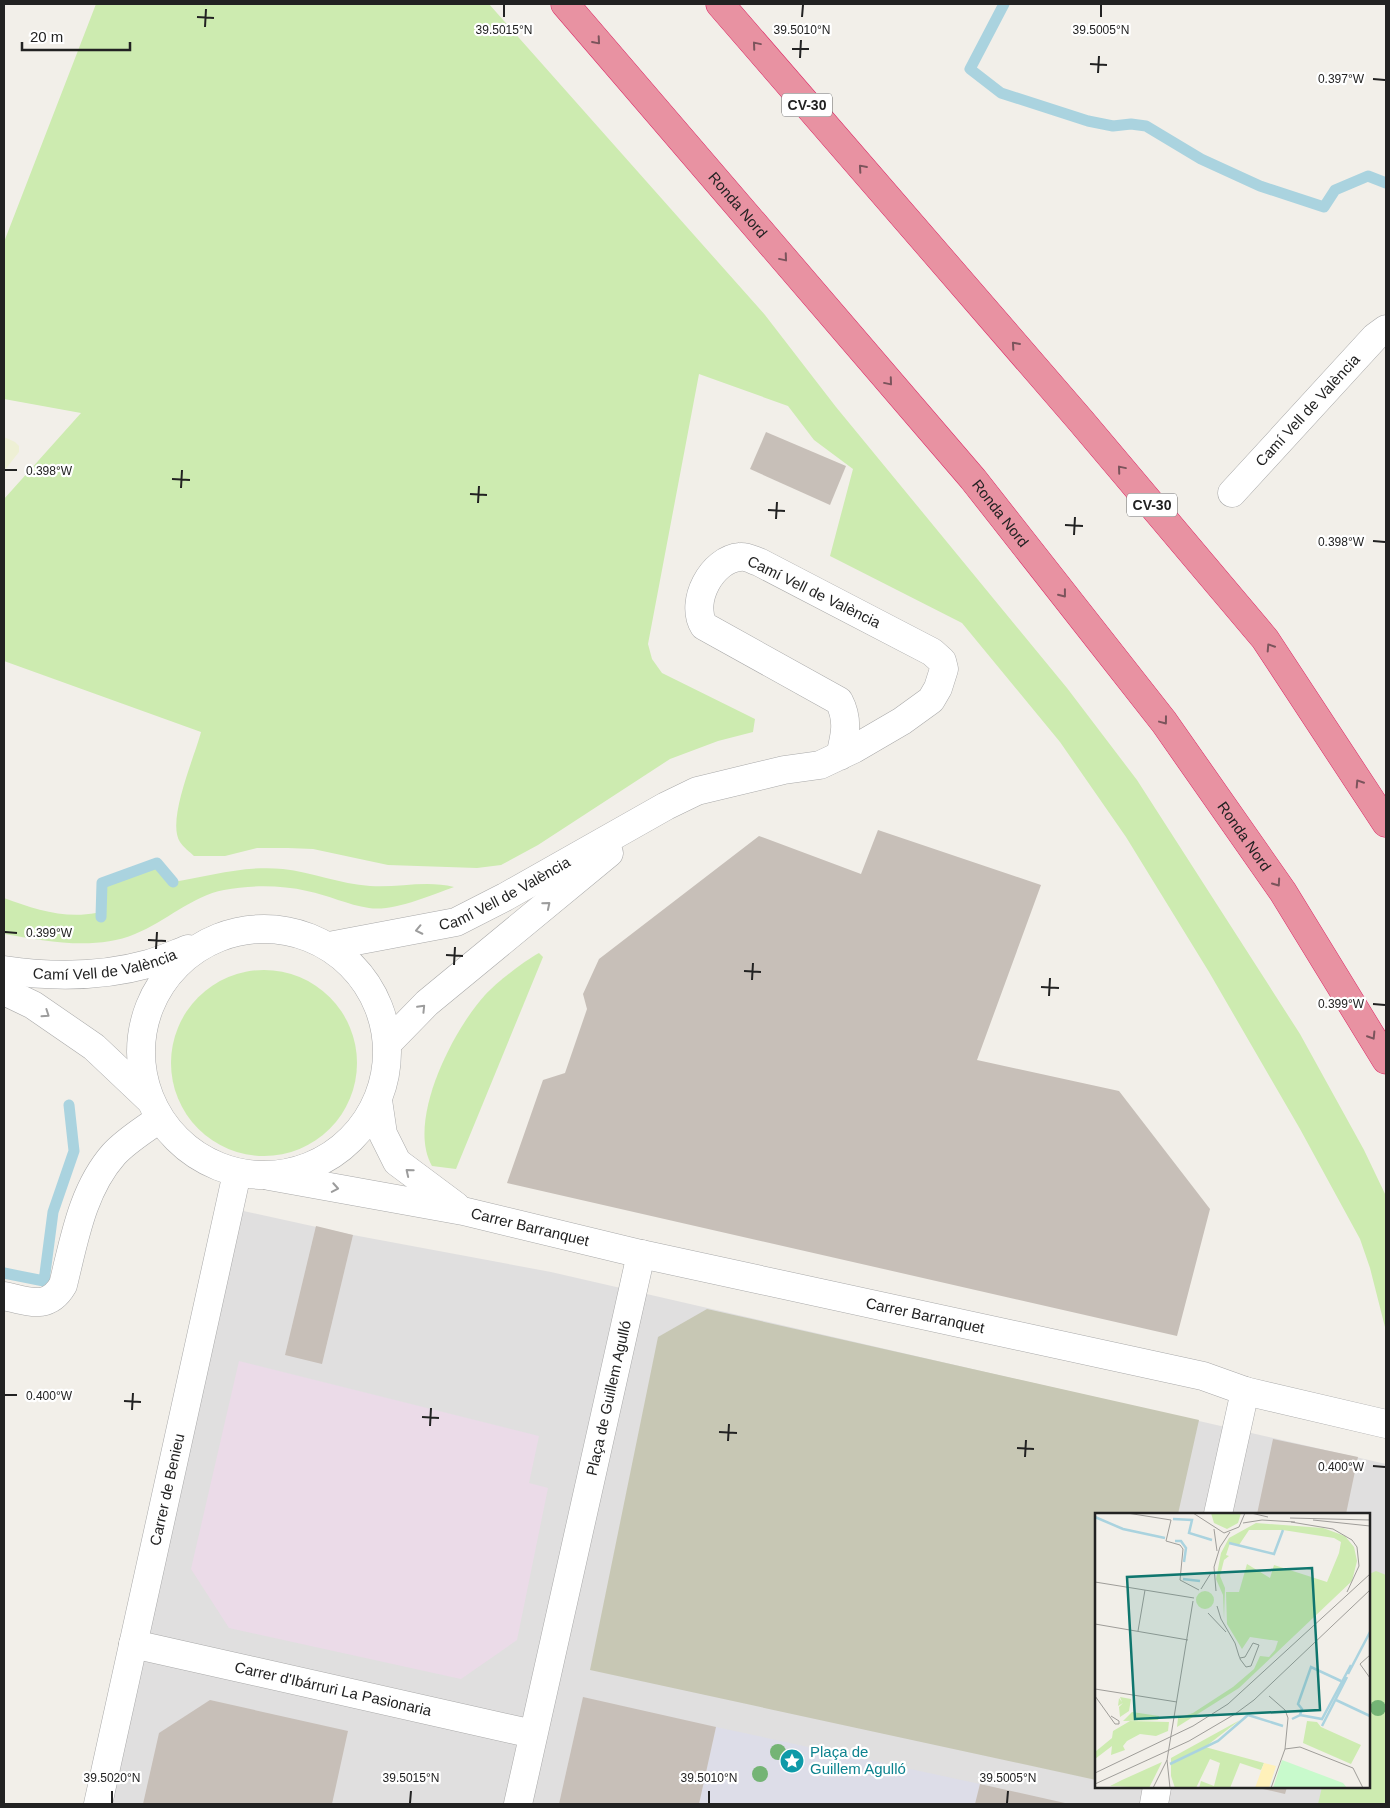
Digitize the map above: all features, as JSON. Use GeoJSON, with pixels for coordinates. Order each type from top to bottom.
{"type":"FeatureCollection","features":[{"type":"Feature","properties":{"kind":"highway","name":"Ronda Nord"},"geometry":{"type":"LineString","coordinates":[[565,4],[973,479],[1164,722],[1283,892],[1386,1060]]}},
{"type":"Feature","properties":{"kind":"highway","name":"CV-30"},"geometry":{"type":"LineString","coordinates":[[720,4],[1074,414],[1265,639],[1386,823]]}},
{"type":"Feature","properties":{"kind":"street","name":"Camí Vell de València"},"geometry":{"type":"LineString","coordinates":[[1232,493],[1369,344],[1386,329]]}},
{"type":"Feature","properties":{"kind":"street","name":"Camí Vell de València"},"geometry":{"type":"LineString","coordinates":[[4,970],[43,976],[100,972],[148,964],[246,929],[289,930],[329,946],[456,922],[697,790],[784,770],[820,765],[840,756],[902,721],[931,700],[938,688],[944,669],[942,661],[932,652],[759,562],[741,556],[718,566],[708,578],[698,609],[700,620],[704,626],[839,701],[846,720],[840,756]]}},
{"type":"Feature","properties":{"kind":"street","name":"Camí Vell de València"},"geometry":{"type":"LineString","coordinates":[[388,1044],[427,1002],[666,806]]}},
{"type":"Feature","properties":{"kind":"street"},"geometry":{"type":"LineString","coordinates":[[155,1110],[141,1065],[142,1028],[155,994],[176,964],[206,942]]}},
{"type":"Feature","properties":{"kind":"street"},"geometry":{"type":"LineString","coordinates":[[4,991],[34,1006],[94,1047],[155,1110],[180,1144],[207,1163],[237,1173],[269,1176],[301,1171],[334,1155],[360,1131],[378,1100],[386,1072],[388,1044],[379,1005],[359,972],[329,946]]}},
{"type":"Feature","properties":{"kind":"street"},"geometry":{"type":"LineString","coordinates":[[378,1100],[383,1134],[397,1162],[463,1211]]}},
{"type":"Feature","properties":{"kind":"street"},"geometry":{"type":"LineString","coordinates":[[4,1296],[42,1302],[52,1300],[58,1293],[63,1286],[88,1193],[113,1154],[155,1110]]}},
{"type":"Feature","properties":{"kind":"street","name":"Carrer de Benieu"},"geometry":{"type":"LineString","coordinates":[[98,1804],[237,1173]]}},
{"type":"Feature","properties":{"kind":"street","name":"Carrer Barranquet"},"geometry":{"type":"LineString","coordinates":[[269,1176],[463,1211],[641,1254],[1203,1376],[1245,1391],[1386,1424]]}},
{"type":"Feature","properties":{"kind":"street","name":"Plaça de Guillem Agulló"},"geometry":{"type":"LineString","coordinates":[[518,1804],[641,1254]]}},
{"type":"Feature","properties":{"kind":"street"},"geometry":{"type":"LineString","coordinates":[[1218,1513],[1245,1391]]}},
{"type":"Feature","properties":{"kind":"street","name":"Carrer d'Ibárruri La Pasionaria"},"geometry":{"type":"LineString","coordinates":[[133,1644],[533,1734]]}},
{"type":"Feature","properties":{"kind":"street"},"geometry":{"type":"LineString","coordinates":[[1154,1804],[1157,1788]]}},
{"type":"Feature","properties":{"kind":"shaded area"},"geometry":{"type":"Polygon","coordinates":[[[4,437],[19,446],[19,452],[4,471],[4,437]]]}},
{"type":"Feature","properties":{"kind":"shaded area"},"geometry":{"type":"Polygon","coordinates":[[[216,1205],[353,1235],[551,1272],[1386,1464],[1386,1804],[88,1804],[216,1205]]]}},
{"type":"Feature","properties":{"kind":"shaded area"},"geometry":{"type":"Polygon","coordinates":[[[707,1309],[1199,1420],[1178,1513],[1095,1513],[1095,1780],[590,1670],[658,1337],[707,1309]]]}},
{"type":"Feature","properties":{"kind":"shaded area"},"geometry":{"type":"Polygon","coordinates":[[[239,1361],[539,1436],[529,1483],[548,1488],[517,1640],[461,1679],[229,1628],[191,1569],[239,1361]]]}},
{"type":"Feature","properties":{"kind":"shaded area","name":"Plaça de Guillem Agulló"},"geometry":{"type":"Polygon","coordinates":[[[716,1727],[980,1784],[975,1804],[699,1804],[716,1727]]]}},
{"type":"Feature","properties":{"kind":"green space"},"geometry":{"type":"Polygon","coordinates":[[[96,4],[489,4],[765,315],[836,407],[1067,688],[1137,780],[1300,1034],[1364,1150],[1386,1196],[1386,1331],[1370,1268],[1360,1239],[1300,1129],[1209,972],[1126,837],[1060,742],[962,623],[830,556],[853,469],[814,440],[788,406],[699,374],[648,644],[652,659],[662,673],[755,719],[753,732],[718,741],[670,759],[538,845],[501,865],[477,868],[388,865],[313,849],[288,848],[257,848],[225,856],[194,856],[183,846],[177,832],[179,804],[201,732],[4,661],[4,499],[81,413],[4,399],[4,242],[96,4]]]}},
{"type":"Feature","properties":{"kind":"green space"},"geometry":{"type":"Polygon","coordinates":[[[157,863],[173,882],[255,868],[269,868],[370,886],[433,884],[454,887],[412,902],[379,909],[361,907],[297,889],[266,886],[244,887],[212,893],[190,903],[146,929],[119,939],[103,942],[70,943],[4,934],[4,898],[61,914],[84,915],[96,913],[102,883],[157,863]]]}},
{"type":"Feature","properties":{"kind":"green space"},"geometry":{"type":"Polygon","coordinates":[[[539,953],[543,957],[456,1169],[432,1166],[426,1147],[425,1125],[429,1101],[447,1053],[472,1011],[485,995],[511,972],[539,953]]]}},
{"type":"Feature","properties":{"kind":"green space"},"geometry":{"type":"Polygon","coordinates":[[[255,970],[273,970],[300,977],[330,997],[350,1027],[357,1054],[357,1072],[350,1099],[330,1129],[300,1149],[273,1156],[255,1156],[237,1152],[220,1145],[205,1135],[192,1122],[182,1107],[175,1090],[171,1072],[171,1054],[175,1036],[182,1019],[192,1004],[205,991],[220,981],[237,974],[255,970]]]}},
{"type":"Feature","properties":{"kind":"green space"},"geometry":{"type":"Polygon","coordinates":[[[1376,1571],[1386,1575],[1386,1804],[1318,1804],[1322,1788],[1370,1788],[1370,1574],[1376,1571]]]}},
{"type":"Feature","properties":{"kind":"building"},"geometry":{"type":"Polygon","coordinates":[[[766,432],[846,466],[830,505],[750,469],[766,432]]]}},
{"type":"Feature","properties":{"kind":"building"},"geometry":{"type":"Polygon","coordinates":[[[878,830],[1041,885],[977,1060],[1119,1091],[1210,1209],[1177,1336],[507,1183],[543,1080],[565,1073],[587,1009],[583,994],[599,959],[759,836],[861,874],[878,830]]]}},
{"type":"Feature","properties":{"kind":"building"},"geometry":{"type":"Polygon","coordinates":[[[316,1226],[353,1235],[322,1364],[285,1355],[316,1226]]]}},
{"type":"Feature","properties":{"kind":"building"},"geometry":{"type":"Polygon","coordinates":[[[1273,1439],[1358,1457],[1346,1513],[1257,1513],[1273,1439]]]}},
{"type":"Feature","properties":{"kind":"building"},"geometry":{"type":"Polygon","coordinates":[[[583,1697],[716,1727],[699,1804],[559,1804],[583,1697]]]}},
{"type":"Feature","properties":{"kind":"building"},"geometry":{"type":"Polygon","coordinates":[[[210,1700],[348,1731],[332,1804],[143,1804],[159,1733],[210,1700]]]}},
{"type":"Feature","properties":{"kind":"building"},"geometry":{"type":"Polygon","coordinates":[[[980,1784],[1065,1803],[1065,1804],[975,1804],[980,1784]]]}},
{"type":"Feature","properties":{"kind":"building"},"geometry":{"type":"Polygon","coordinates":[[[1258,1788],[1287,1788],[1285,1794],[1258,1788]]]}},
{"type":"Feature","properties":{"kind":"waterway"},"geometry":{"type":"LineString","coordinates":[[1004,4],[970,69],[1001,93],[1088,121],[1113,126],[1131,124],[1146,126],[1201,159],[1260,186],[1324,207],[1335,190],[1368,176],[1386,183]]}},
{"type":"Feature","properties":{"kind":"waterway"},"geometry":{"type":"LineString","coordinates":[[101,917],[102,883],[157,863],[173,882]]}},
{"type":"Feature","properties":{"kind":"waterway"},"geometry":{"type":"LineString","coordinates":[[4,1273],[44,1281],[53,1212],[74,1151],[69,1105]]}},
{"type":"Feature","properties":{"kind":"place","name":"Plaça de Guillem Agulló"},"geometry":{"type":"Point","coordinates":[792,1761]}}]}
